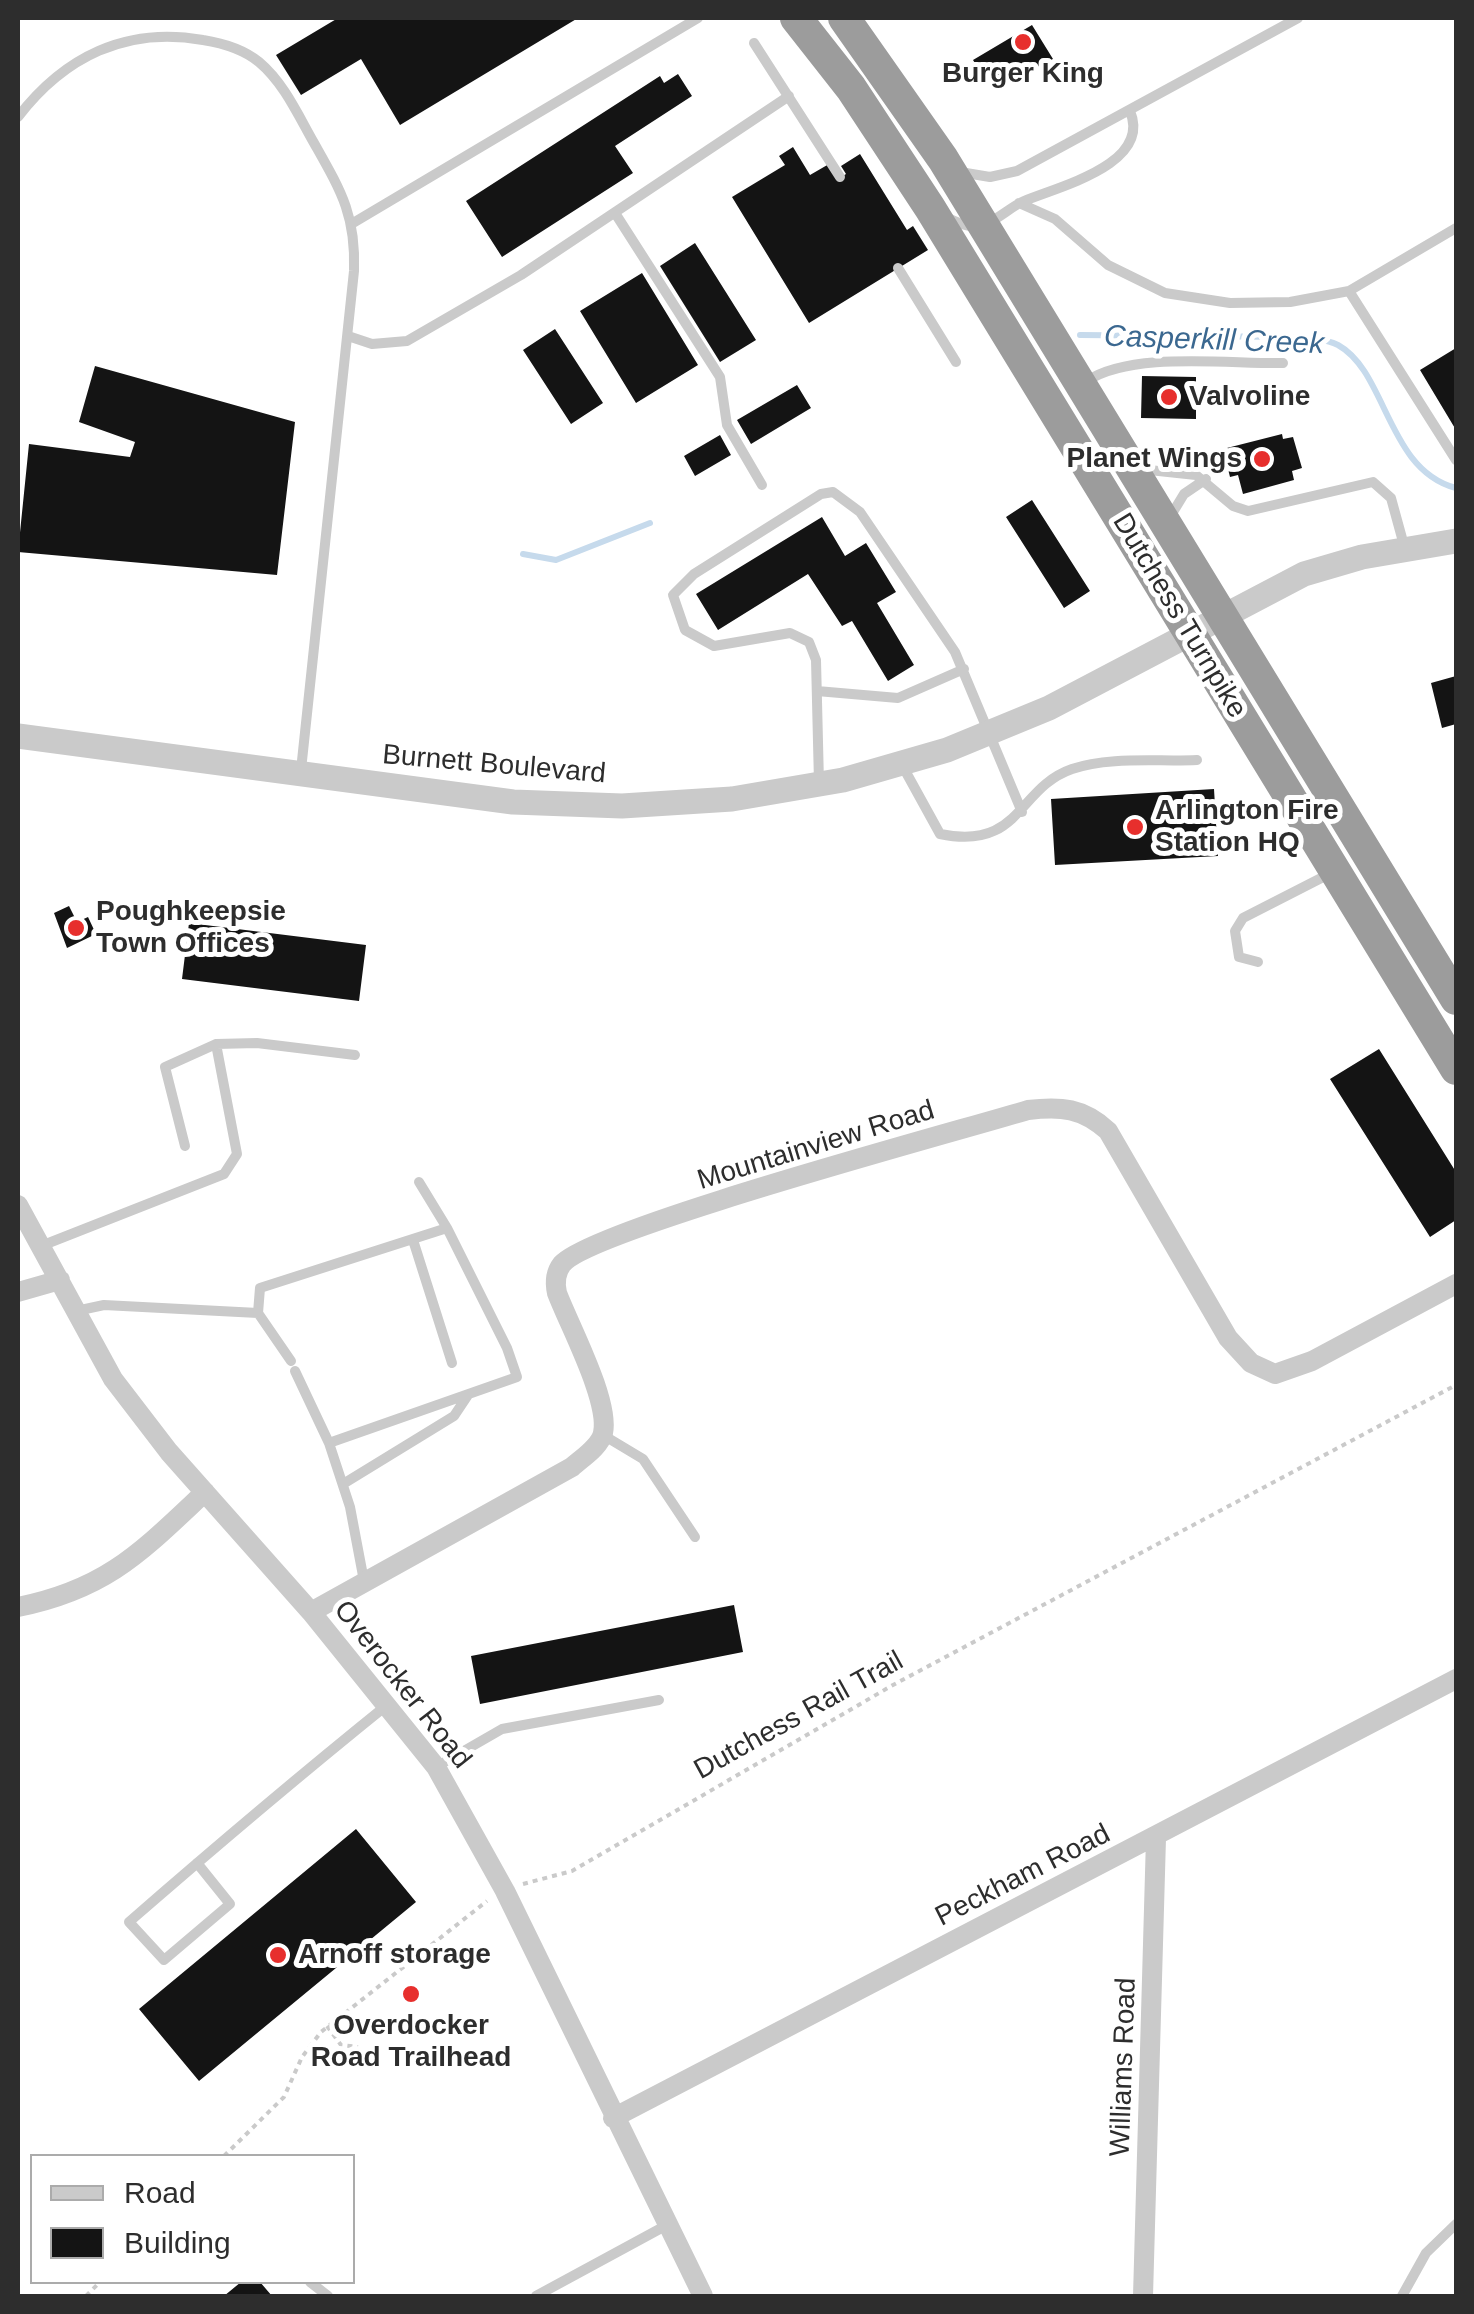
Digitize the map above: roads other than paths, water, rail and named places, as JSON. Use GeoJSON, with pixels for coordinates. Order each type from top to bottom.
{"type":"FeatureCollection","features":[{"type":"Feature","properties":{"kind":"highway","name":"Dutchess Turnpike"},"geometry":{"type":"LineString","coordinates":[[796,18],[852,88],[909,174],[1456,1069]]}},
{"type":"Feature","properties":{"kind":"highway","name":"Dutchess Turnpike"},"geometry":{"type":"LineString","coordinates":[[849,19],[984,225],[1456,999]]}},
{"type":"Feature","properties":{"kind":"street","name":"Burnett Boulevard"},"geometry":{"type":"LineString","coordinates":[[18,736],[479,798],[587,806],[697,803],[819,785],[902,764],[988,735],[1050,708],[1223,615],[1322,568],[1456,540]]}},
{"type":"Feature","properties":{"kind":"street","name":"Mountainview Road"},"geometry":{"type":"LineString","coordinates":[[603,1434],[602,1408],[554,1281],[562,1264],[591,1246],[678,1216],[1028,1110],[1068,1108],[1090,1114],[1108,1130],[1228,1338],[1251,1363],[1275,1374],[1312,1361],[1456,1284]]}},
{"type":"Feature","properties":{"kind":"street","name":"Overocker Road"},"geometry":{"type":"LineString","coordinates":[[18,1204],[113,1379],[436,1767],[505,1892],[703,2296]]}},
{"type":"Feature","properties":{"kind":"street"},"geometry":{"type":"LineString","coordinates":[[18,1292],[60,1280]]}},
{"type":"Feature","properties":{"kind":"street"},"geometry":{"type":"LineString","coordinates":[[310,1612],[572,1467],[603,1434]]}},
{"type":"Feature","properties":{"kind":"street"},"geometry":{"type":"LineString","coordinates":[[18,1607],[54,1600],[106,1578],[205,1492]]}},
{"type":"Feature","properties":{"kind":"street","name":"Peckham Road"},"geometry":{"type":"LineString","coordinates":[[613,2118],[1156,1838],[1456,1678]]}},
{"type":"Feature","properties":{"kind":"street","name":"Williams Road"},"geometry":{"type":"LineString","coordinates":[[1144,2296],[1156,1838]]}},
{"type":"Feature","properties":{"kind":"lane"},"geometry":{"type":"LineString","coordinates":[[353,222],[698,18]]}},
{"type":"Feature","properties":{"kind":"lane"},"geometry":{"type":"LineString","coordinates":[[943,160],[966,174],[1003,176],[1298,18]]}},
{"type":"Feature","properties":{"kind":"lane"},"geometry":{"type":"LineString","coordinates":[[18,117],[42,86],[80,57],[128,38],[179,35],[226,44],[257,60],[279,82],[346,200],[353,222],[354,271],[300,774]]}},
{"type":"Feature","properties":{"kind":"lane"},"geometry":{"type":"LineString","coordinates":[[754,43],[840,178]]}},
{"type":"Feature","properties":{"kind":"lane"},"geometry":{"type":"LineString","coordinates":[[348,336],[372,344],[407,340],[615,212],[789,96]]}},
{"type":"Feature","properties":{"kind":"lane"},"geometry":{"type":"LineString","coordinates":[[909,174],[931,204],[951,220],[984,225],[1019,203],[1091,173],[1126,150],[1135,138],[1130,111]]}},
{"type":"Feature","properties":{"kind":"lane"},"geometry":{"type":"LineString","coordinates":[[1019,203],[1055,219],[1108,265],[1165,293],[1230,303],[1349,292],[1455,228]]}},
{"type":"Feature","properties":{"kind":"lane"},"geometry":{"type":"LineString","coordinates":[[615,212],[720,377],[727,425],[762,486]]}},
{"type":"Feature","properties":{"kind":"lane"},"geometry":{"type":"LineString","coordinates":[[898,268],[956,362]]}},
{"type":"Feature","properties":{"kind":"lane"},"geometry":{"type":"LineString","coordinates":[[1349,292],[1456,460]]}},
{"type":"Feature","properties":{"kind":"lane"},"geometry":{"type":"LineString","coordinates":[[1082,385],[1124,365],[1283,363]]}},
{"type":"Feature","properties":{"kind":"lane"},"geometry":{"type":"LineString","coordinates":[[1133,468],[1206,479],[1233,506],[1248,511],[1373,482],[1391,498],[1405,550]]}},
{"type":"Feature","properties":{"kind":"lane"},"geometry":{"type":"LineString","coordinates":[[1167,523],[1184,494],[1206,479]]}},
{"type":"Feature","properties":{"kind":"lane"},"geometry":{"type":"LineString","coordinates":[[819,785],[816,660],[804,636],[790,632],[714,646],[685,630],[673,595],[694,574],[828,492],[843,495],[860,512],[964,669],[1022,812]]}},
{"type":"Feature","properties":{"kind":"lane"},"geometry":{"type":"LineString","coordinates":[[817,691],[898,698],[964,669]]}},
{"type":"Feature","properties":{"kind":"lane"},"geometry":{"type":"LineString","coordinates":[[902,764],[931,825],[940,834],[984,835],[1004,827],[1049,781],[1073,768],[1197,760]]}},
{"type":"Feature","properties":{"kind":"lane"},"geometry":{"type":"LineString","coordinates":[[1258,962],[1239,957],[1235,931],[1242,918],[1334,872]]}},
{"type":"Feature","properties":{"kind":"lane"},"geometry":{"type":"LineString","coordinates":[[185,1146],[165,1067],[216,1044],[258,1043],[355,1055]]}},
{"type":"Feature","properties":{"kind":"lane"},"geometry":{"type":"LineString","coordinates":[[41,1246],[224,1174],[233,1164],[236,1144],[216,1044]]}},
{"type":"Feature","properties":{"kind":"lane"},"geometry":{"type":"LineString","coordinates":[[330,1442],[517,1377],[507,1348],[448,1228],[419,1182]]}},
{"type":"Feature","properties":{"kind":"lane"},"geometry":{"type":"LineString","coordinates":[[364,1582],[330,1442],[293,1366],[258,1313],[260,1288],[448,1228]]}},
{"type":"Feature","properties":{"kind":"lane"},"geometry":{"type":"LineString","coordinates":[[413,1240],[452,1362]]}},
{"type":"Feature","properties":{"kind":"lane"},"geometry":{"type":"LineString","coordinates":[[76,1311],[104,1305],[258,1313]]}},
{"type":"Feature","properties":{"kind":"lane"},"geometry":{"type":"LineString","coordinates":[[342,1484],[454,1416],[468,1394]]}},
{"type":"Feature","properties":{"kind":"lane"},"geometry":{"type":"LineString","coordinates":[[603,1434],[643,1459],[694,1537]]}},
{"type":"Feature","properties":{"kind":"lane"},"geometry":{"type":"LineString","coordinates":[[436,1767],[502,1729],[659,1700]]}},
{"type":"Feature","properties":{"kind":"lane"},"geometry":{"type":"LineString","coordinates":[[196,1863],[230,1904],[164,1960],[129,1922],[196,1863],[388,1705]]}},
{"type":"Feature","properties":{"kind":"lane"},"geometry":{"type":"LineString","coordinates":[[1402,2296],[1426,2252],[1456,2224]]}},
{"type":"Feature","properties":{"kind":"lane"},"geometry":{"type":"LineString","coordinates":[[536,2296],[667,2225]]}},
{"type":"Feature","properties":{"kind":"waterway","name":"Casperkill Creek"},"geometry":{"type":"LineString","coordinates":[[1080,335],[1291,337],[1338,345],[1367,376],[1415,462],[1433,478],[1456,488]]}},
{"type":"Feature","properties":{"kind":"waterway","name":"Casperkill Creek"},"geometry":{"type":"LineString","coordinates":[[523,554],[556,560],[650,523]]}},
{"type":"Feature","properties":{"kind":"place","name":"Burger King"},"geometry":{"type":"Point","coordinates":[1023,42]}},
{"type":"Feature","properties":{"kind":"place","name":"Valvoline"},"geometry":{"type":"Point","coordinates":[1169,397]}},
{"type":"Feature","properties":{"kind":"place","name":"Planet Wings"},"geometry":{"type":"Point","coordinates":[1262,459]}},
{"type":"Feature","properties":{"kind":"place","name":"Arlington Fire Station HQ"},"geometry":{"type":"Point","coordinates":[1135,827]}},
{"type":"Feature","properties":{"kind":"place","name":"Poughkeepsie Town Offices"},"geometry":{"type":"Point","coordinates":[76,928]}},
{"type":"Feature","properties":{"kind":"place","name":"Arnoff storage"},"geometry":{"type":"Point","coordinates":[278,1955]}},
{"type":"Feature","properties":{"kind":"place","name":"Overdocker Road Trailhead"},"geometry":{"type":"Point","coordinates":[411,1994]}}]}
